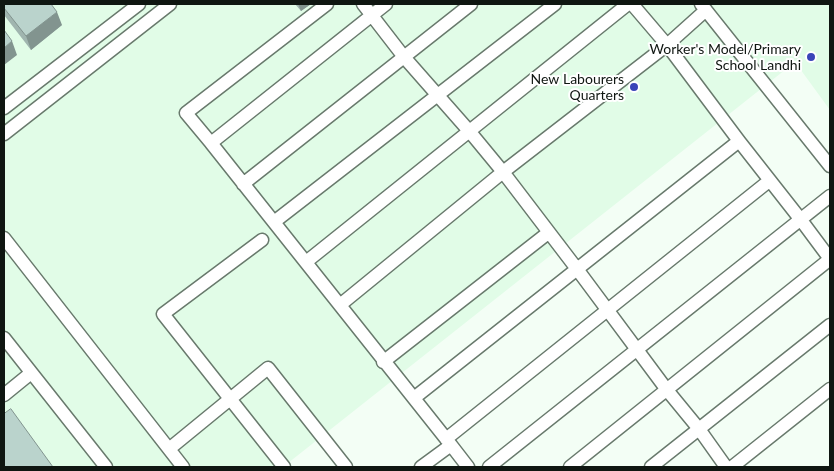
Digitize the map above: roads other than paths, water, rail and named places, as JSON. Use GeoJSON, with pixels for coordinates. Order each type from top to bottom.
{"type":"FeatureCollection","features":[{"type":"Feature","properties":{"kind":"street"},"geometry":{"type":"LineString","coordinates":[[4,108],[139,4]]}},
{"type":"Feature","properties":{"kind":"street"},"geometry":{"type":"LineString","coordinates":[[4,134],[170,4]]}},
{"type":"Feature","properties":{"kind":"street"},"geometry":{"type":"LineString","coordinates":[[327,4],[186,113],[468,467]]}},
{"type":"Feature","properties":{"kind":"street"},"geometry":{"type":"LineString","coordinates":[[364,4],[404,57],[503,172],[726,467]]}},
{"type":"Feature","properties":{"kind":"street"},"geometry":{"type":"LineString","coordinates":[[210,143],[386,4]]}},
{"type":"Feature","properties":{"kind":"street"},"geometry":{"type":"LineString","coordinates":[[243,184],[471,4]]}},
{"type":"Feature","properties":{"kind":"street"},"geometry":{"type":"LineString","coordinates":[[274,222],[554,4]]}},
{"type":"Feature","properties":{"kind":"street"},"geometry":{"type":"LineString","coordinates":[[306,262],[628,4]]}},
{"type":"Feature","properties":{"kind":"street"},"geometry":{"type":"LineString","coordinates":[[570,467],[830,259],[738,141],[667,45],[632,4]]}},
{"type":"Feature","properties":{"kind":"street"},"geometry":{"type":"LineString","coordinates":[[340,305],[503,172],[667,45],[704,7],[830,166]]}},
{"type":"Feature","properties":{"kind":"street"},"geometry":{"type":"LineString","coordinates":[[414,398],[738,141]]}},
{"type":"Feature","properties":{"kind":"street"},"geometry":{"type":"LineString","coordinates":[[422,467],[448,442],[608,310],[770,180]]}},
{"type":"Feature","properties":{"kind":"street"},"geometry":{"type":"LineString","coordinates":[[490,467],[830,196]]}},
{"type":"Feature","properties":{"kind":"street"},"geometry":{"type":"LineString","coordinates":[[384,362],[548,233]]}},
{"type":"Feature","properties":{"kind":"street"},"geometry":{"type":"LineString","coordinates":[[4,238],[183,467]]}},
{"type":"Feature","properties":{"kind":"street"},"geometry":{"type":"LineString","coordinates":[[262,240],[164,314],[284,467]]}},
{"type":"Feature","properties":{"kind":"street"},"geometry":{"type":"LineString","coordinates":[[651,467],[830,325]]}},
{"type":"Feature","properties":{"kind":"street"},"geometry":{"type":"LineString","coordinates":[[4,338],[106,467]]}},
{"type":"Feature","properties":{"kind":"street"},"geometry":{"type":"LineString","coordinates":[[169,449],[268,368],[346,467]]}},
{"type":"Feature","properties":{"kind":"street"},"geometry":{"type":"LineString","coordinates":[[4,395],[31,373]]}},
{"type":"Feature","properties":{"kind":"street"},"geometry":{"type":"LineString","coordinates":[[732,467],[830,388]]}},
{"type":"Feature","properties":{"kind":"place","name":"Worker's Model/Primary School Landhi"},"geometry":{"type":"Point","coordinates":[811,57]}},
{"type":"Feature","properties":{"kind":"place","name":"New Labourers Quarters"},"geometry":{"type":"Point","coordinates":[634,87]}}]}
